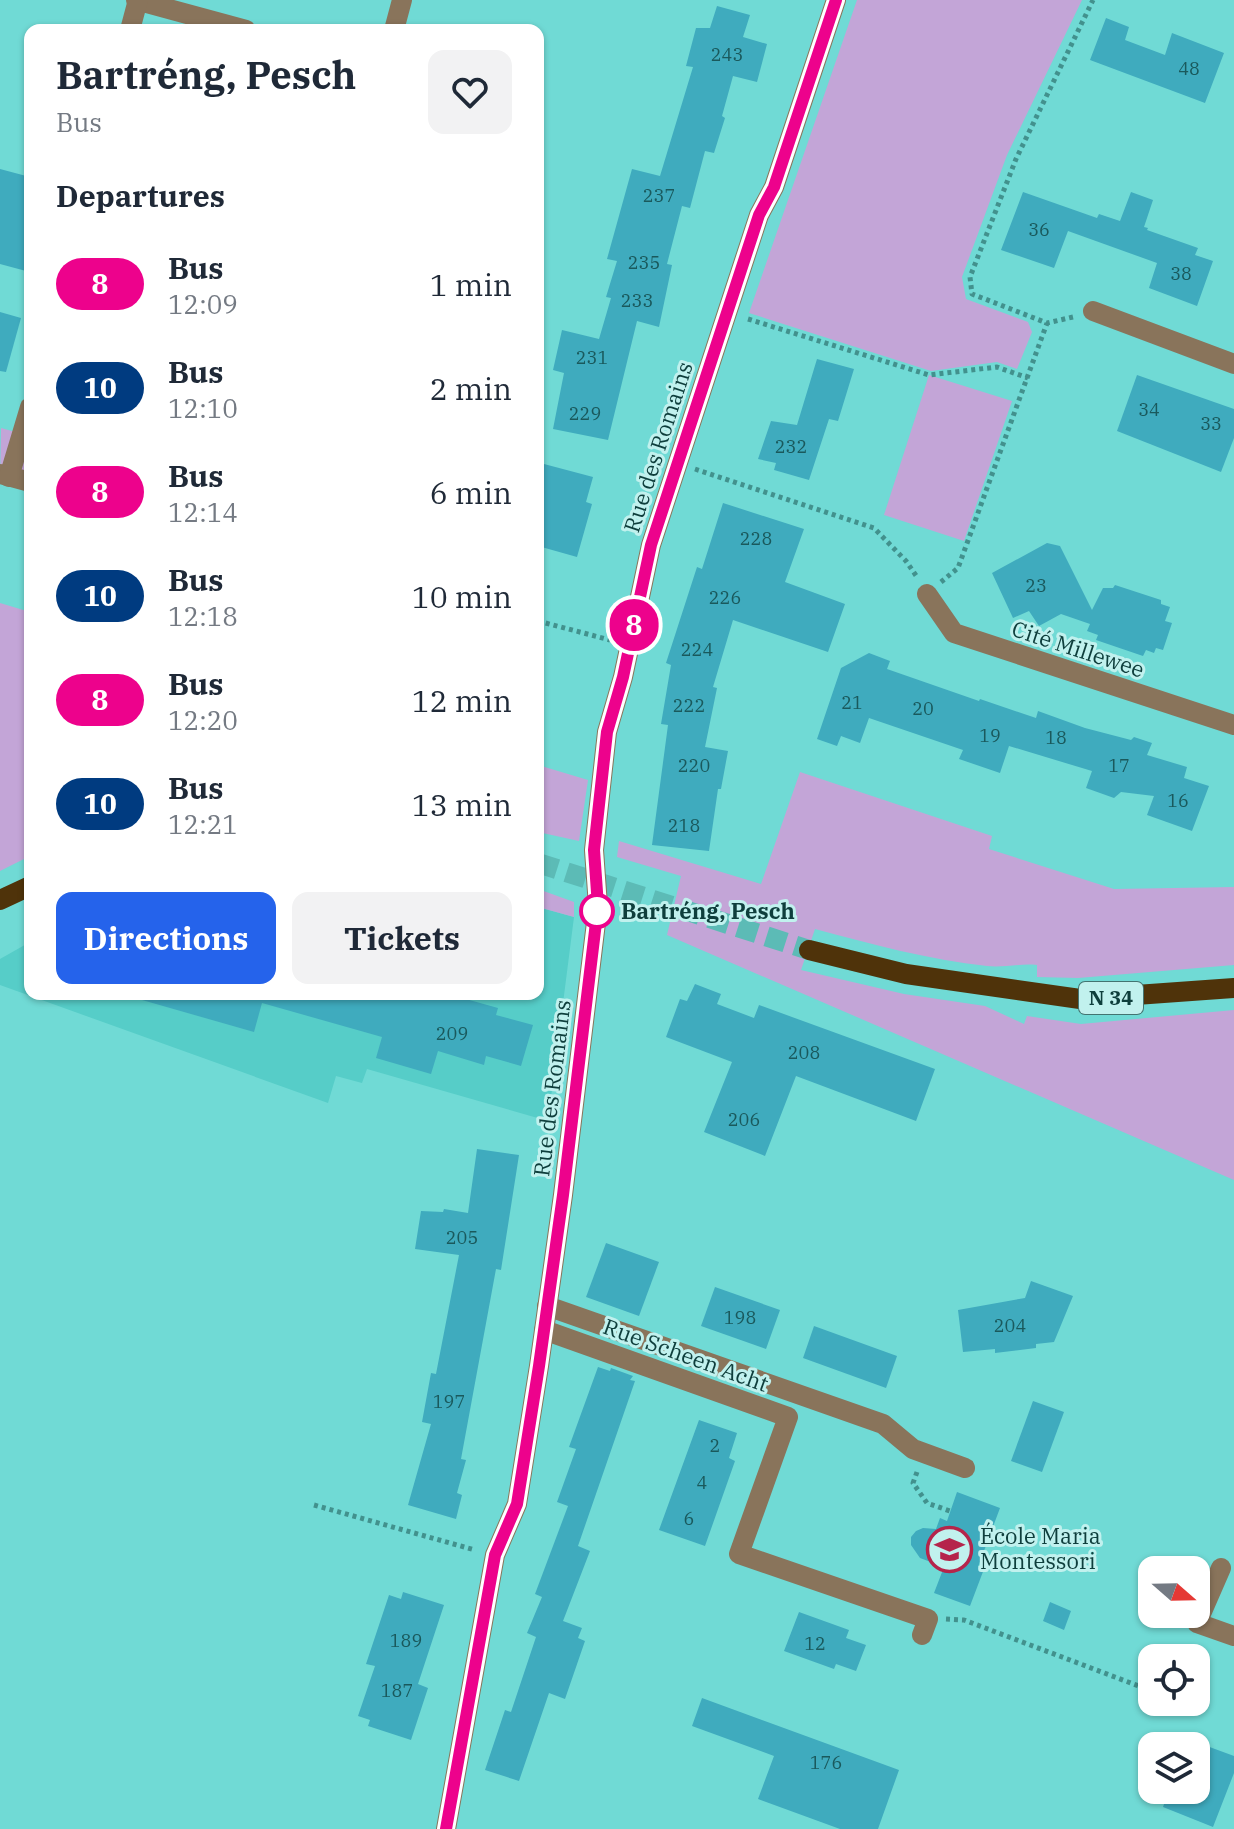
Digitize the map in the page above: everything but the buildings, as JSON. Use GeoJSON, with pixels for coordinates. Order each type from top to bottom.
{"type":"FeatureCollection","features":[{"type":"Feature","properties":{"kind":"main road"},"geometry":{"type":"LineString","coordinates":[[0,900],[24,889]]}},
{"type":"Feature","properties":{"kind":"main road","name":"N 34"},"geometry":{"type":"LineString","coordinates":[[809,950],[906,974],[1080,999],[1234,988]]}},
{"type":"Feature","properties":{"kind":"street"},"geometry":{"type":"LineString","coordinates":[[131,24],[137,0],[224,24]]}},
{"type":"Feature","properties":{"kind":"street"},"geometry":{"type":"LineString","coordinates":[[396,24],[402,0]]}},
{"type":"Feature","properties":{"kind":"street","name":"Rue des Romains"},"geometry":{"type":"LineString","coordinates":[[446,1829],[495,1555],[517,1504],[544,1330],[598,906],[594,850],[607,732],[630,646],[651,545],[759,215],[774,187],[836,0]]}},
{"type":"Feature","properties":{"kind":"street"},"geometry":{"type":"LineString","coordinates":[[1093,311],[1234,364]]}},
{"type":"Feature","properties":{"kind":"street"},"geometry":{"type":"LineString","coordinates":[[24,423],[3,478],[24,481]]}},
{"type":"Feature","properties":{"kind":"street","name":"Cité Millewee"},"geometry":{"type":"LineString","coordinates":[[927,594],[954,633],[1234,725]]}},
{"type":"Feature","properties":{"kind":"street"},"geometry":{"type":"LineString","coordinates":[[547,1306],[883,1424],[913,1449],[965,1468]]}},
{"type":"Feature","properties":{"kind":"street","name":"Rue Scheen Acht"},"geometry":{"type":"LineString","coordinates":[[544,1330],[788,1417],[739,1554],[925,1627]]}},
{"type":"Feature","properties":{"kind":"street"},"geometry":{"type":"LineString","coordinates":[[1221,1568],[1197,1623],[1234,1636]]}},
{"type":"Feature","properties":{"kind":"path"},"geometry":{"type":"LineString","coordinates":[[1093,0],[1016,159],[970,277],[972,294],[1047,323],[1093,311]]}},
{"type":"Feature","properties":{"kind":"path"},"geometry":{"type":"LineString","coordinates":[[728,313],[929,375],[997,367],[1028,378]]}},
{"type":"Feature","properties":{"kind":"path"},"geometry":{"type":"LineString","coordinates":[[679,464],[874,528],[906,561],[927,594],[958,568],[1047,323]]}},
{"type":"Feature","properties":{"kind":"path"},"geometry":{"type":"LineString","coordinates":[[544,623],[630,646]]}},
{"type":"Feature","properties":{"kind":"path"},"geometry":{"type":"LineString","coordinates":[[913,1483],[927,1503],[950,1511]]}},
{"type":"Feature","properties":{"kind":"path"},"geometry":{"type":"LineString","coordinates":[[314,1505],[495,1555]]}},
{"type":"Feature","properties":{"kind":"path"},"geometry":{"type":"LineString","coordinates":[[925,1627],[964,1620],[1138,1686]]}},
{"type":"Feature","properties":{"kind":"shaded area"},"geometry":{"type":"Polygon","coordinates":[[[857,0],[1082,0],[1007,155],[962,277],[966,299],[1028,322],[1032,332],[1017,369],[997,362],[931,371],[749,313],[857,0]]]}},
{"type":"Feature","properties":{"kind":"shaded area"},"geometry":{"type":"Polygon","coordinates":[[[929,375],[1012,401],[964,541],[884,515],[929,375]]]}},
{"type":"Feature","properties":{"kind":"shaded area"},"geometry":{"type":"Polygon","coordinates":[[[1,428],[24,434],[24,482],[0,482],[1,428]]]}},
{"type":"Feature","properties":{"kind":"shaded area"},"geometry":{"type":"Polygon","coordinates":[[[0,603],[24,610],[24,859],[0,871],[0,603]]]}},
{"type":"Feature","properties":{"kind":"shaded area"},"geometry":{"type":"Polygon","coordinates":[[[544,767],[588,780],[579,841],[544,833],[544,767]]]}},
{"type":"Feature","properties":{"kind":"shaded area"},"geometry":{"type":"Polygon","coordinates":[[[800,772],[992,836],[989,849],[1114,889],[1234,887],[1234,965],[1078,978],[1037,977],[1037,965],[993,966],[944,960],[815,929],[801,970],[904,994],[985,1006],[1024,1024],[1027,1016],[1081,1024],[1234,1010],[1234,1180],[667,935],[681,876],[617,857],[619,841],[761,884],[800,772]]]}},
{"type":"Feature","properties":{"kind":"shaded area"},"geometry":{"type":"Polygon","coordinates":[[[544,891],[574,902],[574,917],[544,909],[544,891]]]}},
{"type":"Feature","properties":{"kind":"shaded area"},"geometry":{"type":"Polygon","coordinates":[[[544,909],[574,917],[548,1121],[367,1069],[362,1083],[336,1076],[328,1103],[42,1000],[544,1000],[544,909]]]}},
{"type":"Feature","properties":{"kind":"shaded area"},"geometry":{"type":"Polygon","coordinates":[[[24,945],[24,994],[0,985],[0,959],[24,945]]]}},
{"type":"Feature","properties":{"kind":"tunnel"},"geometry":{"type":"LineString","coordinates":[[544,865],[809,950]]}},
{"type":"Feature","properties":{"kind":"bus line","name":"8"},"geometry":{"type":"LineString","coordinates":[[446,1829],[495,1555],[517,1504],[539,1366],[598,906],[594,850],[607,732],[623,677],[651,545],[759,215],[774,187],[836,0]]}},
{"type":"Feature","properties":{"kind":"place","name":"Bartréng, Pesch"},"geometry":{"type":"Point","coordinates":[597,911]}},
{"type":"Feature","properties":{"kind":"place","name":"École Maria Montessori"},"geometry":{"type":"Point","coordinates":[949,1549]}}]}
